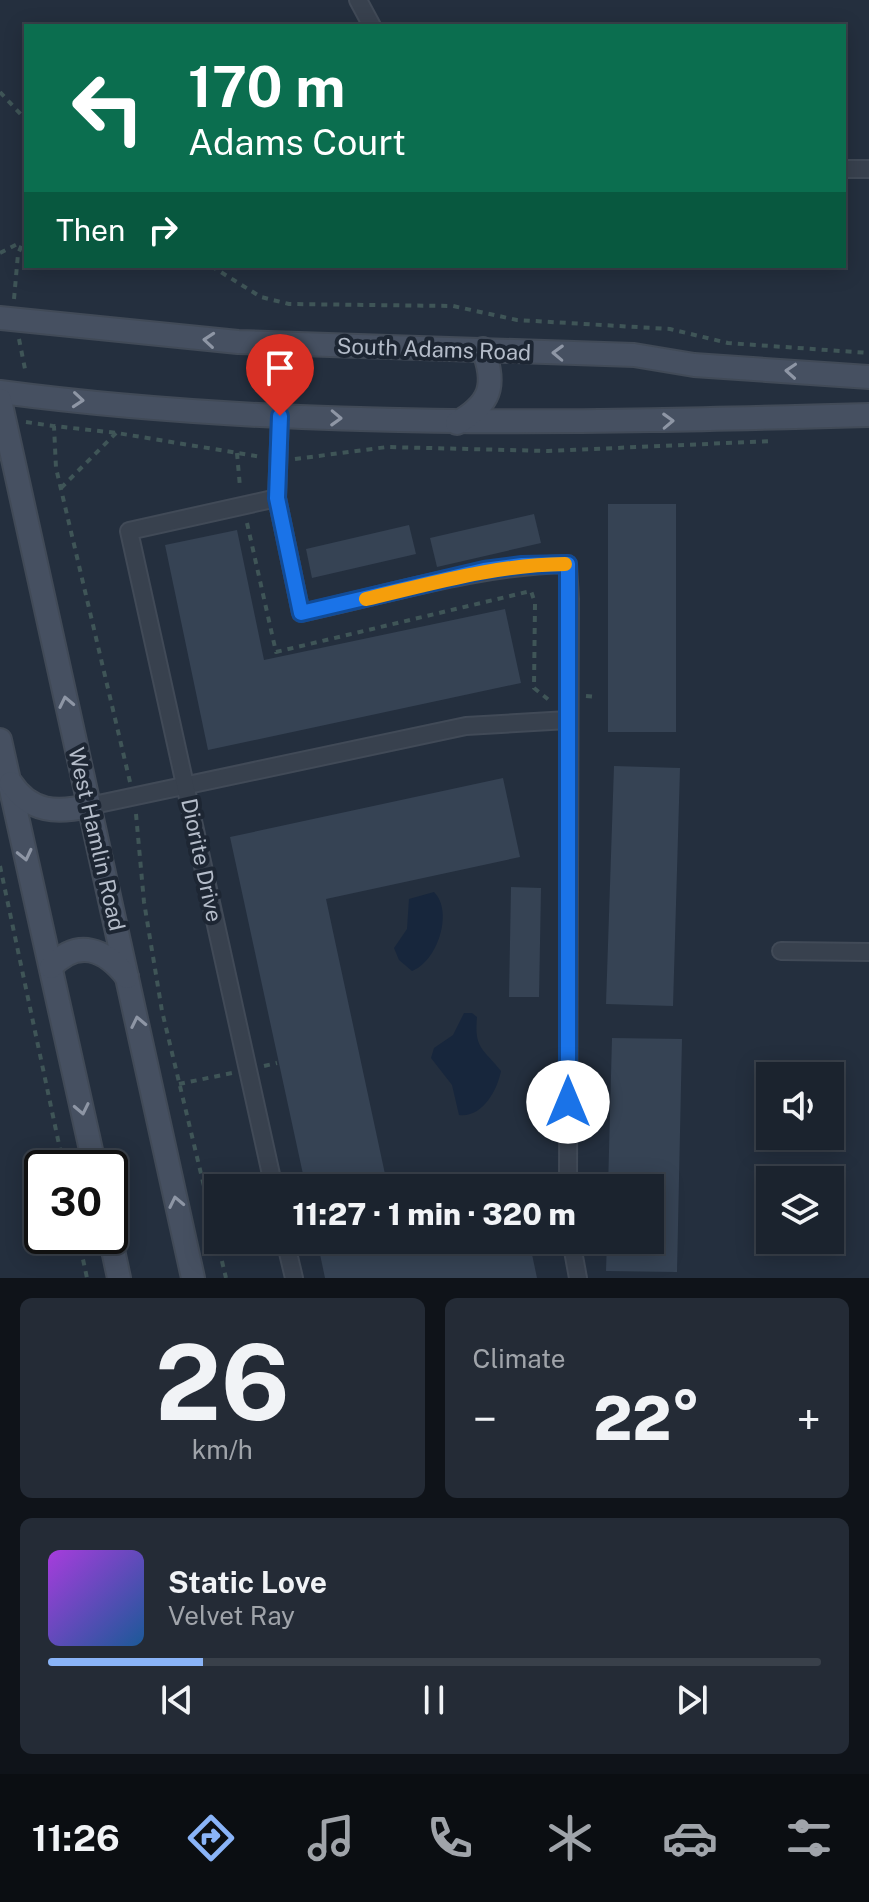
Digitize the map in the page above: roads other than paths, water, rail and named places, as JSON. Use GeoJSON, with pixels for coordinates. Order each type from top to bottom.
{"type":"FeatureCollection","features":[{"type":"Feature","properties":{"kind":"main road","name":"South Adams Road"},"geometry":{"type":"LineString","coordinates":[[0,318],[238,342],[634,355],[694,365],[869,377]]}},
{"type":"Feature","properties":{"kind":"main road"},"geometry":{"type":"LineString","coordinates":[[457,423],[473,414],[488,393],[490,370],[483,349]]}},
{"type":"Feature","properties":{"kind":"main road"},"geometry":{"type":"LineString","coordinates":[[0,392],[187,410],[457,423],[591,423],[869,415]]}},
{"type":"Feature","properties":{"kind":"main road","name":"West Hamlin Road"},"geometry":{"type":"LineString","coordinates":[[0,400],[193,1278]]}},
{"type":"Feature","properties":{"kind":"main road"},"geometry":{"type":"LineString","coordinates":[[0,740],[91,1150]]}},
{"type":"Feature","properties":{"kind":"main road"},"geometry":{"type":"LineString","coordinates":[[8,779],[18,793],[36,807],[64,811],[89,806]]}},
{"type":"Feature","properties":{"kind":"main road"},"geometry":{"type":"LineString","coordinates":[[51,967],[69,952],[88,950],[108,957],[128,978]]}},
{"type":"Feature","properties":{"kind":"main road"},"geometry":{"type":"LineString","coordinates":[[114,1254],[119,1278]]}},
{"type":"Feature","properties":{"kind":"street"},"geometry":{"type":"LineString","coordinates":[[358,0],[371,24]]}},
{"type":"Feature","properties":{"kind":"street"},"geometry":{"type":"LineString","coordinates":[[846,169],[869,169]]}},
{"type":"Feature","properties":{"kind":"street"},"geometry":{"type":"LineString","coordinates":[[280,416],[277,498],[301,613],[484,570],[568,564],[568,1174]]}},
{"type":"Feature","properties":{"kind":"street","name":"Diorite Drive"},"geometry":{"type":"LineString","coordinates":[[271,1174],[129,531],[277,498]]}},
{"type":"Feature","properties":{"kind":"street"},"geometry":{"type":"LineString","coordinates":[[89,806],[466,726],[568,720]]}},
{"type":"Feature","properties":{"kind":"street"},"geometry":{"type":"LineString","coordinates":[[781,951],[869,952]]}},
{"type":"Feature","properties":{"kind":"street"},"geometry":{"type":"LineString","coordinates":[[288,1254],[294,1278]]}},
{"type":"Feature","properties":{"kind":"street"},"geometry":{"type":"LineString","coordinates":[[574,1254],[578,1278]]}},
{"type":"Feature","properties":{"kind":"water"},"geometry":{"type":"Polygon","coordinates":[[[434,892],[443,912],[440,936],[429,958],[412,971],[399,960],[394,948],[407,929],[409,899],[434,892]]]}},
{"type":"Feature","properties":{"kind":"water"},"geometry":{"type":"Polygon","coordinates":[[[464,1013],[477,1017],[479,1042],[501,1071],[487,1102],[475,1112],[459,1115],[452,1085],[431,1058],[434,1048],[453,1035],[464,1013]]]}}]}
